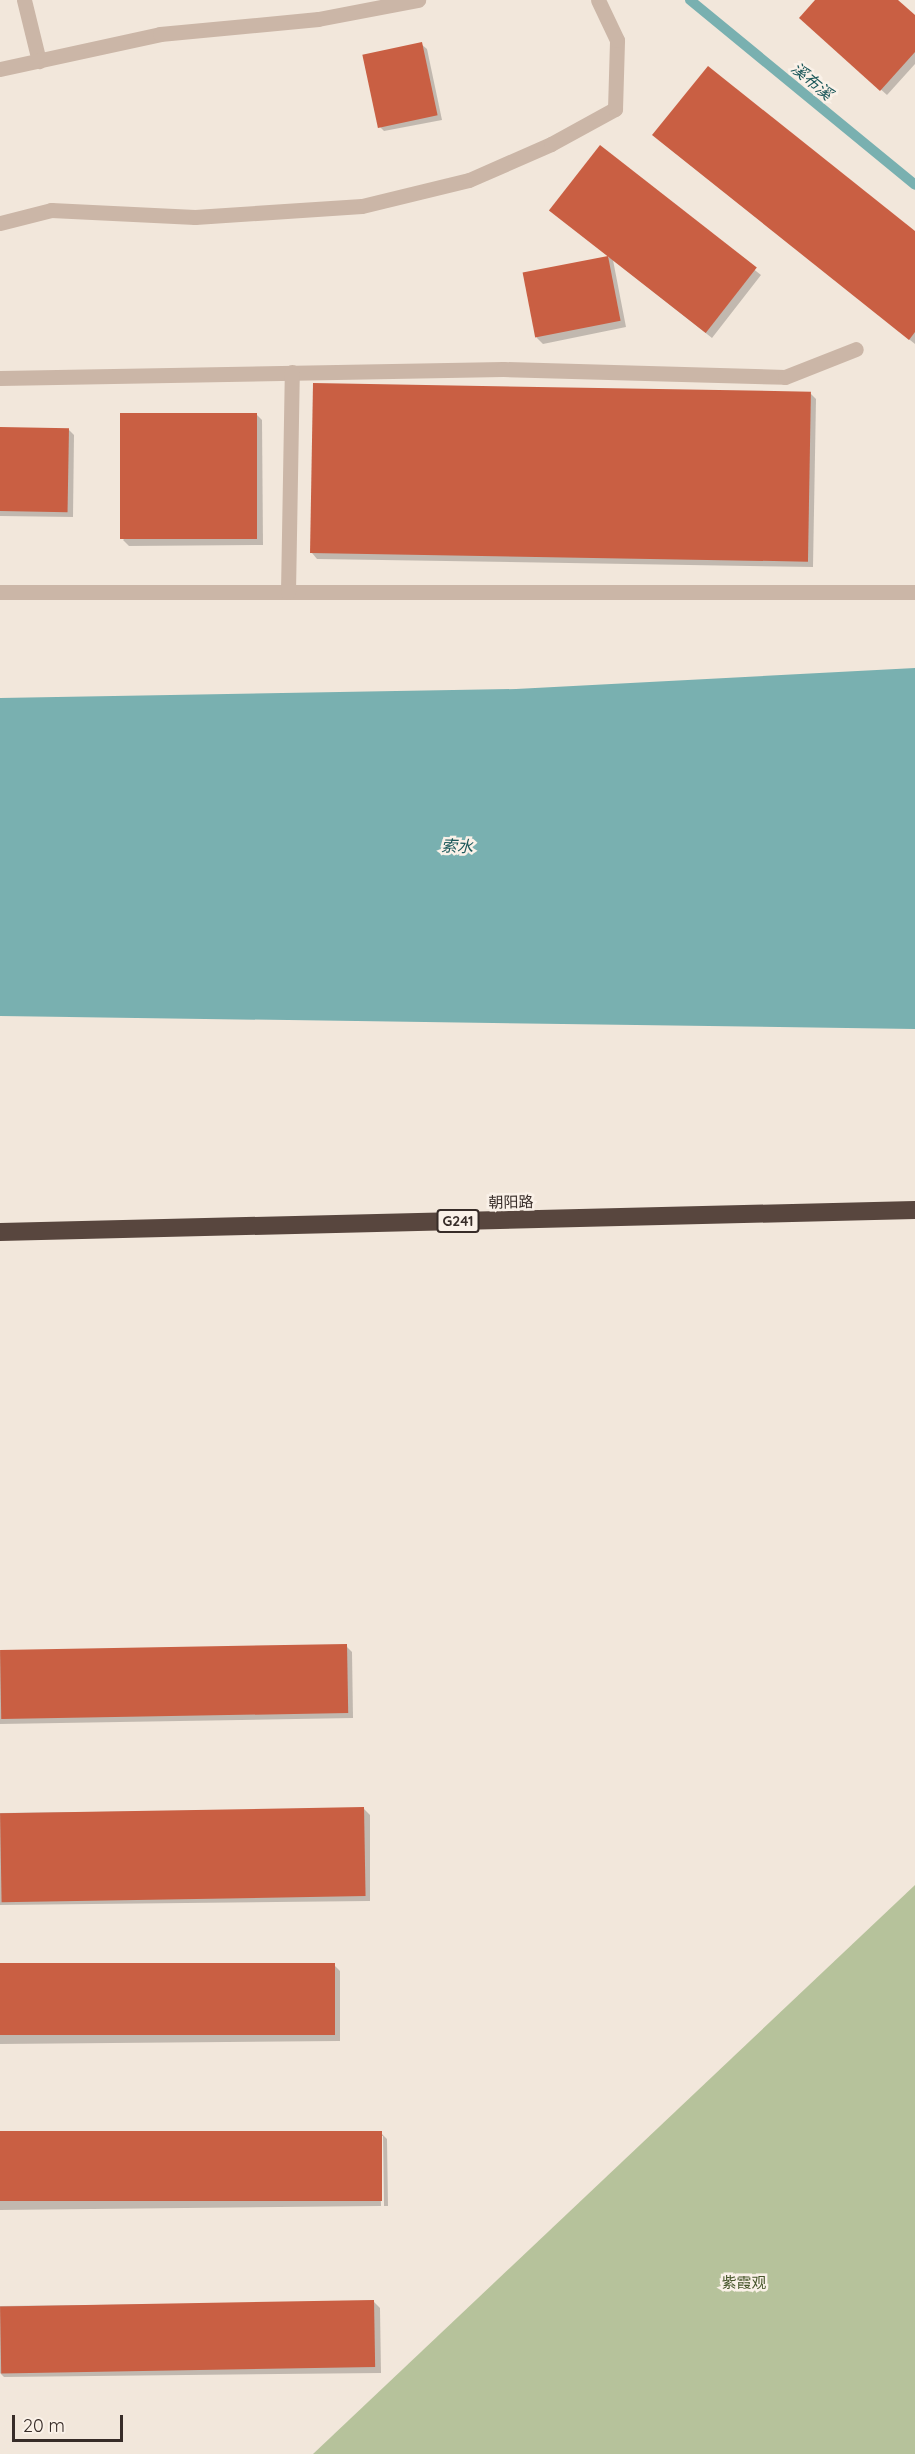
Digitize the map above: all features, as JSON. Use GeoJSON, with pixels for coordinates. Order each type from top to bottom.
{"type":"FeatureCollection","features":[{"type":"Feature","properties":{"kind":"highway","name":"朝阳路"},"geometry":{"type":"LineString","coordinates":[[0,1232],[915,1210]]}},
{"type":"Feature","properties":{"kind":"street"},"geometry":{"type":"LineString","coordinates":[[24,0],[39,61]]}},
{"type":"Feature","properties":{"kind":"street"},"geometry":{"type":"LineString","coordinates":[[0,69],[160,34],[318,19],[418,0]]}},
{"type":"Feature","properties":{"kind":"street"},"geometry":{"type":"LineString","coordinates":[[0,223],[51,210],[195,217],[362,206],[470,180],[551,144],[615,109],[617,40],[598,0]]}},
{"type":"Feature","properties":{"kind":"street"},"geometry":{"type":"LineString","coordinates":[[0,378],[503,369],[785,377],[856,349]]}},
{"type":"Feature","properties":{"kind":"street"},"geometry":{"type":"LineString","coordinates":[[288,592],[292,372]]}},
{"type":"Feature","properties":{"kind":"street"},"geometry":{"type":"LineString","coordinates":[[0,592],[915,592]]}},
{"type":"Feature","properties":{"kind":"green space","name":"紫霞观"},"geometry":{"type":"Polygon","coordinates":[[[915,1885],[915,2454],[313,2454],[915,1885]]]}},
{"type":"Feature","properties":{"kind":"water","name":"索水"},"geometry":{"type":"Polygon","coordinates":[[[915,668],[915,1029],[0,1016],[0,698],[516,689],[915,668]]]}},
{"type":"Feature","properties":{"kind":"building"},"geometry":{"type":"Polygon","coordinates":[[[815,0],[898,0],[915,15],[915,52],[880,91],[799,18],[815,0]]]}},
{"type":"Feature","properties":{"kind":"building"},"geometry":{"type":"Polygon","coordinates":[[[422,42],[438,115],[378,128],[362,55],[422,42]]]}},
{"type":"Feature","properties":{"kind":"building"},"geometry":{"type":"Polygon","coordinates":[[[708,66],[915,231],[915,332],[909,340],[652,135],[708,66]]]}},
{"type":"Feature","properties":{"kind":"building"},"geometry":{"type":"Polygon","coordinates":[[[600,145],[757,268],[706,333],[549,210],[600,145]]]}},
{"type":"Feature","properties":{"kind":"building"},"geometry":{"type":"Polygon","coordinates":[[[608,256],[621,321],[535,337],[523,273],[608,256]]]}},
{"type":"Feature","properties":{"kind":"building"},"geometry":{"type":"Polygon","coordinates":[[[313,383],[811,392],[808,562],[310,553],[313,383]]]}},
{"type":"Feature","properties":{"kind":"building"},"geometry":{"type":"Polygon","coordinates":[[[120,413],[257,413],[257,539],[120,539],[120,413]]]}},
{"type":"Feature","properties":{"kind":"building"},"geometry":{"type":"Polygon","coordinates":[[[0,427],[69,428],[68,512],[0,511],[0,427]]]}},
{"type":"Feature","properties":{"kind":"building"},"geometry":{"type":"Polygon","coordinates":[[[347,1644],[348,1713],[1,1719],[0,1650],[347,1644]]]}},
{"type":"Feature","properties":{"kind":"building"},"geometry":{"type":"Polygon","coordinates":[[[364,1807],[366,1896],[2,1902],[0,1813],[364,1807]]]}},
{"type":"Feature","properties":{"kind":"building"},"geometry":{"type":"Polygon","coordinates":[[[0,1963],[335,1963],[335,2035],[0,2035],[0,1963]]]}},
{"type":"Feature","properties":{"kind":"building"},"geometry":{"type":"Polygon","coordinates":[[[0,2131],[382,2131],[382,2201],[0,2201],[0,2131]]]}},
{"type":"Feature","properties":{"kind":"building"},"geometry":{"type":"Polygon","coordinates":[[[374,2300],[375,2367],[1,2374],[0,2307],[374,2300]]]}},
{"type":"Feature","properties":{"kind":"waterway","name":"溪布溪"},"geometry":{"type":"LineString","coordinates":[[690,0],[915,185]]}}]}
